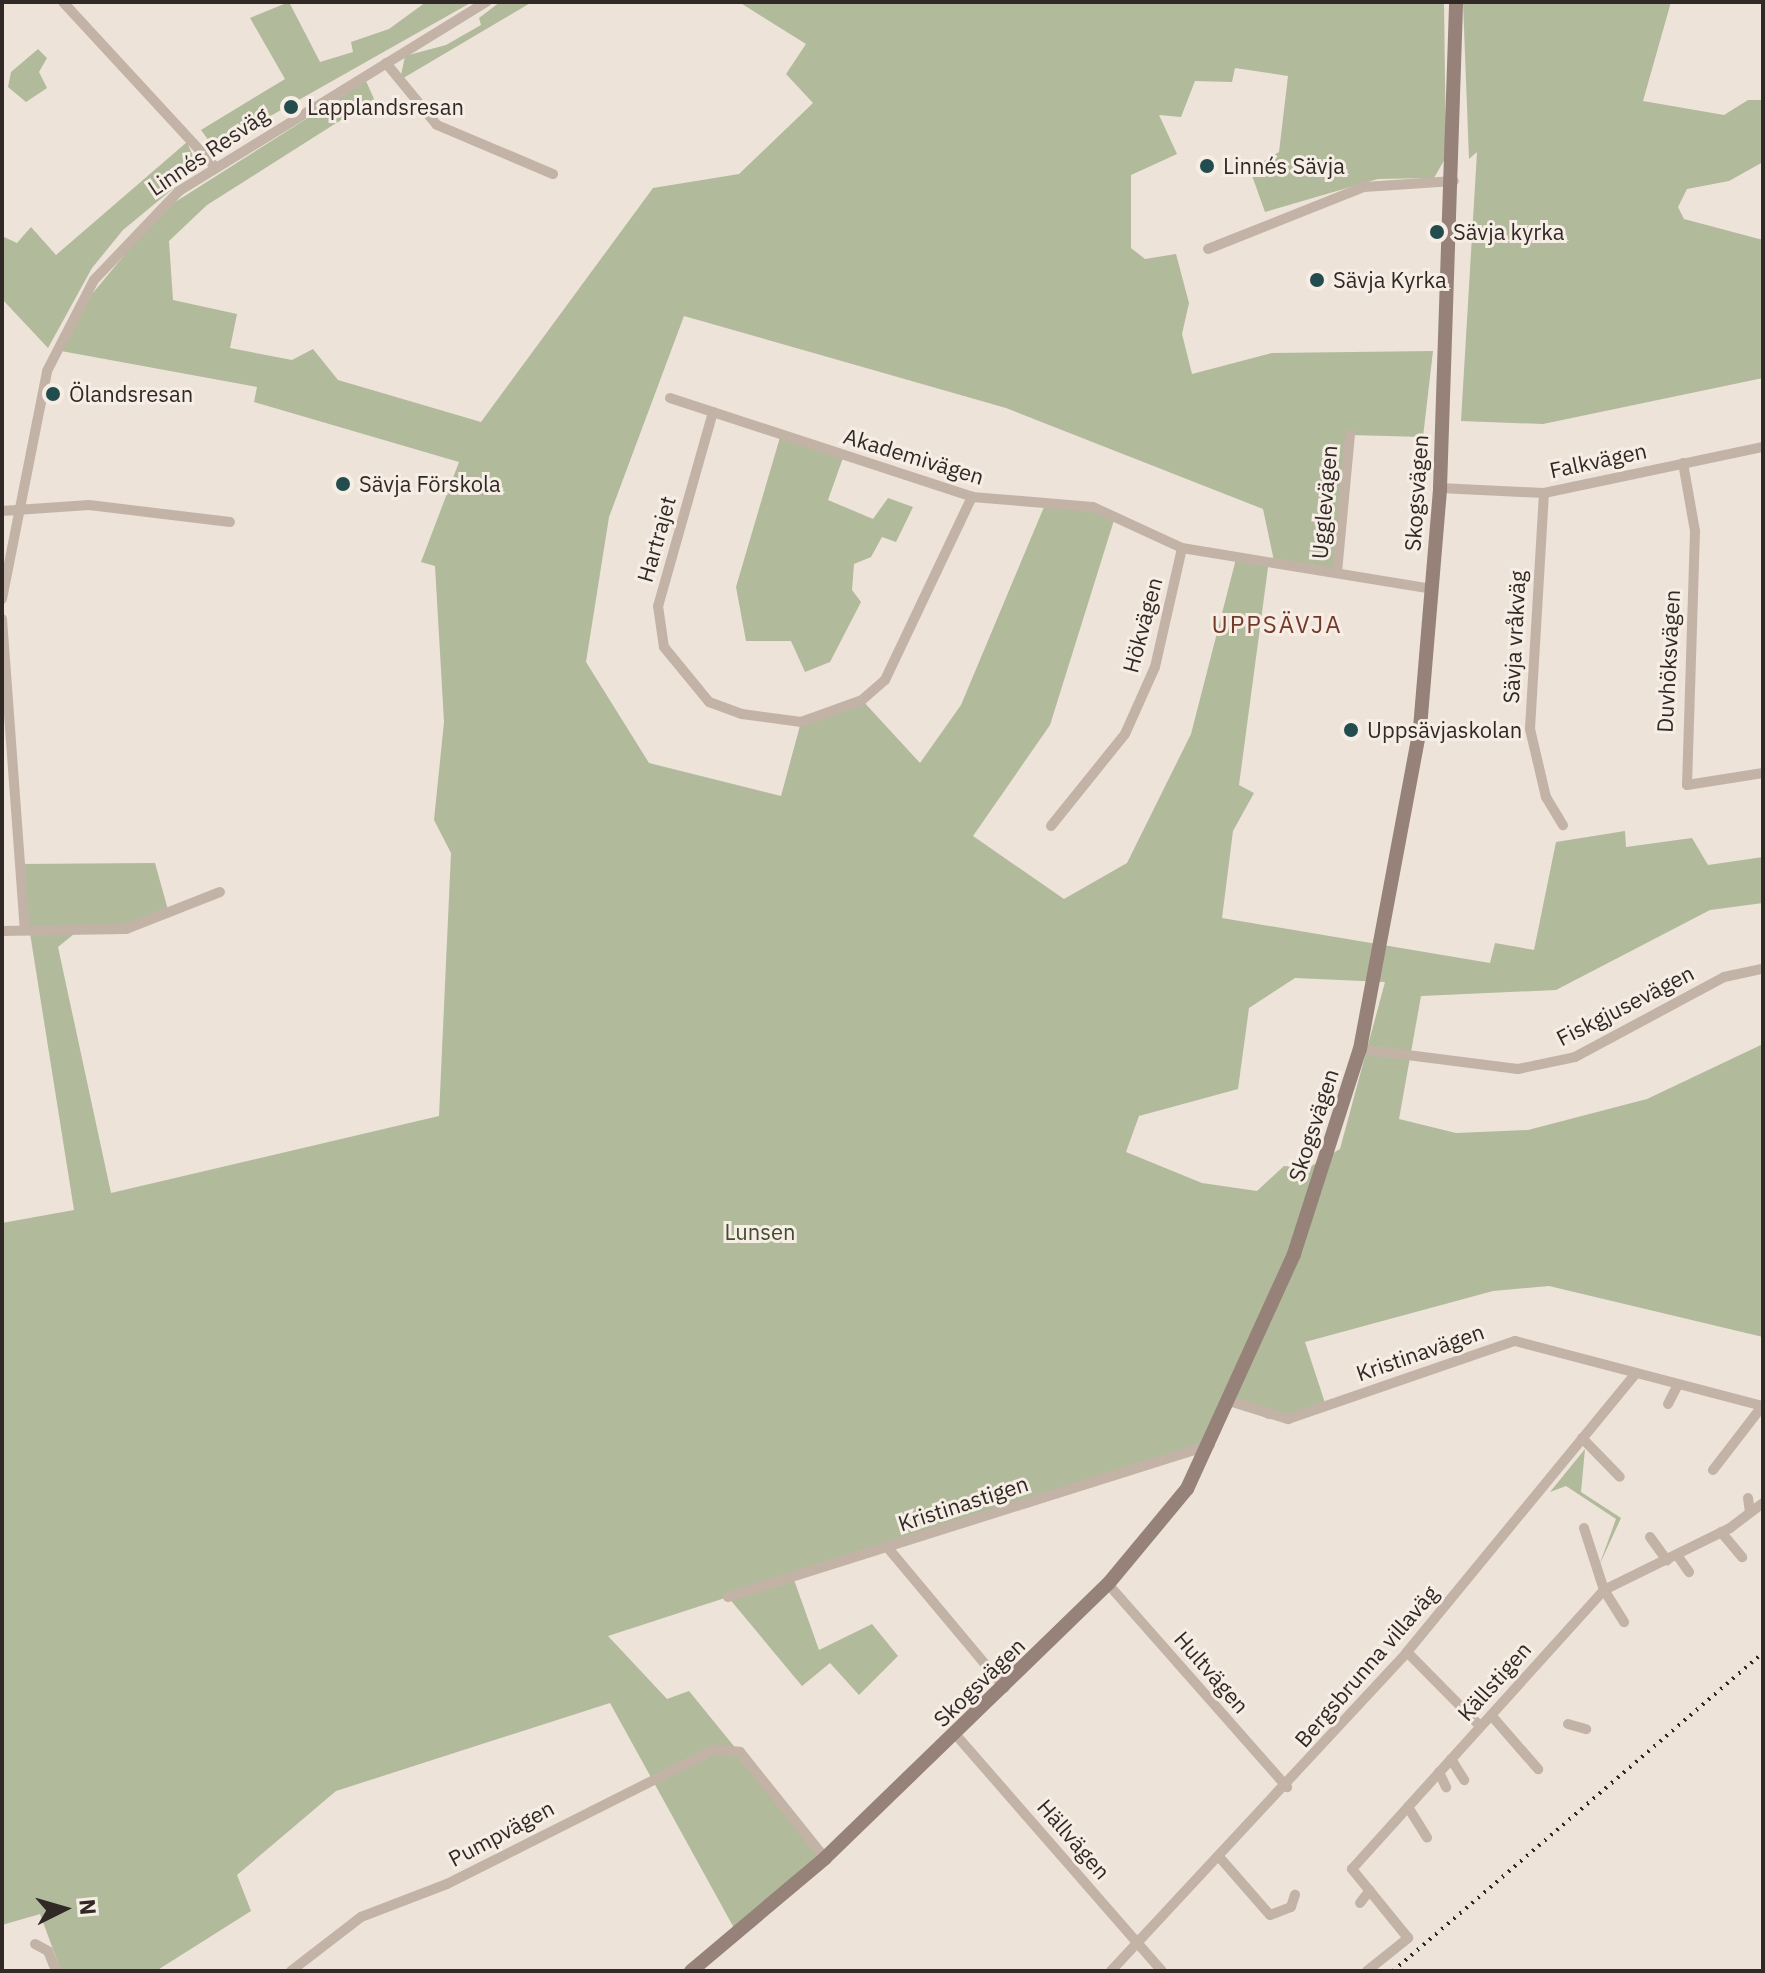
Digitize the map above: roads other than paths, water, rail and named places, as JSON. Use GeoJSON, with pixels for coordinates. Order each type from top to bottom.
{"type":"FeatureCollection","features":[{"type":"Feature","properties":{"kind":"street"},"geometry":{"type":"LineString","coordinates":[[63,2],[215,167]]}},
{"type":"Feature","properties":{"kind":"street","name":"Linnés Resväg"},"geometry":{"type":"LineString","coordinates":[[2,599],[16,512],[47,371],[70,321],[144,220],[215,167],[486,2]]}},
{"type":"Feature","properties":{"kind":"street","name":"Skogsvägen"},"geometry":{"type":"LineString","coordinates":[[1447,2],[1458,62]]}},
{"type":"Feature","properties":{"kind":"street","name":"Skogsvägen"},"geometry":{"type":"LineString","coordinates":[[691,1971],[825,1858],[1005,1688],[1108,1584],[1187,1489],[1232,1402],[1294,1254],[1360,1049],[1401,851],[1432,589],[1440,488],[1458,62],[1456,2]]}},
{"type":"Feature","properties":{"kind":"street"},"geometry":{"type":"LineString","coordinates":[[386,63],[437,125],[553,174]]}},
{"type":"Feature","properties":{"kind":"street"},"geometry":{"type":"LineString","coordinates":[[1208,249],[1364,187],[1454,181]]}},
{"type":"Feature","properties":{"kind":"street"},"geometry":{"type":"LineString","coordinates":[[670,398],[713,412]]}},
{"type":"Feature","properties":{"kind":"street","name":"Hartrajet"},"geometry":{"type":"LineString","coordinates":[[713,412],[658,606],[664,647],[709,702],[742,714],[801,722],[862,700],[885,680],[972,497]]}},
{"type":"Feature","properties":{"kind":"street","name":"Akademivägen"},"geometry":{"type":"LineString","coordinates":[[713,412],[972,497],[1093,507],[1182,548],[1432,589]]}},
{"type":"Feature","properties":{"kind":"street","name":"Ugglevägen"},"geometry":{"type":"LineString","coordinates":[[1337,572],[1350,435]]}},
{"type":"Feature","properties":{"kind":"street","name":"Falkvägen"},"geometry":{"type":"LineString","coordinates":[[1440,488],[1544,493],[1763,447]]}},
{"type":"Feature","properties":{"kind":"street","name":"Duvhöksvägen"},"geometry":{"type":"LineString","coordinates":[[1683,463],[1695,531],[1687,785],[1763,773]]}},
{"type":"Feature","properties":{"kind":"street","name":"Sävja vråkväg"},"geometry":{"type":"LineString","coordinates":[[1544,493],[1530,729],[1546,797],[1563,825]]}},
{"type":"Feature","properties":{"kind":"street"},"geometry":{"type":"LineString","coordinates":[[2,511],[89,505],[230,522]]}},
{"type":"Feature","properties":{"kind":"street","name":"Hökvägen"},"geometry":{"type":"LineString","coordinates":[[1051,826],[1125,734],[1155,667],[1182,548]]}},
{"type":"Feature","properties":{"kind":"street"},"geometry":{"type":"LineString","coordinates":[[2,619],[3,703],[25,930]]}},
{"type":"Feature","properties":{"kind":"street"},"geometry":{"type":"LineString","coordinates":[[2,931],[126,929],[220,892]]}},
{"type":"Feature","properties":{"kind":"street","name":"Fiskgjusevägen"},"geometry":{"type":"LineString","coordinates":[[1360,1049],[1518,1069],[1575,1057],[1724,977],[1763,969]]}},
{"type":"Feature","properties":{"kind":"street","name":"Kristinavägen"},"geometry":{"type":"LineString","coordinates":[[1232,1402],[1288,1419],[1515,1341],[1763,1406]]}},
{"type":"Feature","properties":{"kind":"street","name":"Bergsbrunna villaväg"},"geometry":{"type":"LineString","coordinates":[[1111,1971],[1140,1945],[1221,1859],[1407,1652],[1636,1373]]}},
{"type":"Feature","properties":{"kind":"street"},"geometry":{"type":"LineString","coordinates":[[1668,1404],[1678,1384]]}},
{"type":"Feature","properties":{"kind":"street"},"geometry":{"type":"LineString","coordinates":[[1713,1470],[1763,1406]]}},
{"type":"Feature","properties":{"kind":"street"},"geometry":{"type":"LineString","coordinates":[[1582,1438],[1620,1477]]}},
{"type":"Feature","properties":{"kind":"street","name":"Kristinastigen"},"geometry":{"type":"LineString","coordinates":[[728,1597],[1210,1445]]}},
{"type":"Feature","properties":{"kind":"street"},"geometry":{"type":"LineString","coordinates":[[1748,1498],[1750,1512]]}},
{"type":"Feature","properties":{"kind":"street","name":"Källstigen"},"geometry":{"type":"LineString","coordinates":[[1367,1971],[1408,1938],[1352,1869],[1372,1840],[1408,1807],[1491,1715],[1538,1655],[1604,1590],[1721,1532],[1763,1503]]}},
{"type":"Feature","properties":{"kind":"street"},"geometry":{"type":"LineString","coordinates":[[1584,1528],[1604,1590],[1624,1622]]}},
{"type":"Feature","properties":{"kind":"street"},"geometry":{"type":"LineString","coordinates":[[1721,1532],[1742,1557]]}},
{"type":"Feature","properties":{"kind":"street"},"geometry":{"type":"LineString","coordinates":[[1650,1537],[1689,1572]]}},
{"type":"Feature","properties":{"kind":"street"},"geometry":{"type":"LineString","coordinates":[[888,1548],[1005,1688]]}},
{"type":"Feature","properties":{"kind":"street","name":"Hultvägen"},"geometry":{"type":"LineString","coordinates":[[1108,1584],[1287,1787]]}},
{"type":"Feature","properties":{"kind":"street"},"geometry":{"type":"LineString","coordinates":[[1407,1652],[1480,1726]]}},
{"type":"Feature","properties":{"kind":"street"},"geometry":{"type":"LineString","coordinates":[[1491,1715],[1538,1769]]}},
{"type":"Feature","properties":{"kind":"street"},"geometry":{"type":"LineString","coordinates":[[1568,1724],[1586,1729]]}},
{"type":"Feature","properties":{"kind":"street","name":"Hällvägen"},"geometry":{"type":"LineString","coordinates":[[956,1735],[1162,1971]]}},
{"type":"Feature","properties":{"kind":"street","name":"Pumpvägen"},"geometry":{"type":"LineString","coordinates":[[291,1971],[361,1917],[447,1884],[679,1762],[714,1750],[740,1752],[825,1858]]}},
{"type":"Feature","properties":{"kind":"street"},"geometry":{"type":"LineString","coordinates":[[1451,1759],[1464,1780]]}},
{"type":"Feature","properties":{"kind":"street"},"geometry":{"type":"LineString","coordinates":[[1439,1772],[1446,1787]]}},
{"type":"Feature","properties":{"kind":"street"},"geometry":{"type":"LineString","coordinates":[[1412,1781],[1422,1791]]}},
{"type":"Feature","properties":{"kind":"street"},"geometry":{"type":"LineString","coordinates":[[1408,1807],[1427,1837]]}},
{"type":"Feature","properties":{"kind":"street"},"geometry":{"type":"LineString","coordinates":[[1221,1859],[1270,1915],[1291,1907],[1295,1895]]}},
{"type":"Feature","properties":{"kind":"street"},"geometry":{"type":"LineString","coordinates":[[1360,1903],[1370,1890]]}},
{"type":"Feature","properties":{"kind":"street"},"geometry":{"type":"LineString","coordinates":[[1395,1922],[1404,1913]]}},
{"type":"Feature","properties":{"kind":"street"},"geometry":{"type":"LineString","coordinates":[[35,1944],[48,1951],[56,1971]]}},
{"type":"Feature","properties":{"kind":"railway"},"geometry":{"type":"LineString","coordinates":[[1393,1971],[1763,1653]]}},
{"type":"Feature","properties":{"kind":"place","name":"Lapplandsresan"},"geometry":{"type":"Point","coordinates":[291,107]}},
{"type":"Feature","properties":{"kind":"place","name":"Linnés Sävja"},"geometry":{"type":"Point","coordinates":[1207,166]}},
{"type":"Feature","properties":{"kind":"place","name":"Sävja kyrka"},"geometry":{"type":"Point","coordinates":[1437,232]}},
{"type":"Feature","properties":{"kind":"place","name":"Sävja Kyrka"},"geometry":{"type":"Point","coordinates":[1317,280]}},
{"type":"Feature","properties":{"kind":"place","name":"Ölandsresan"},"geometry":{"type":"Point","coordinates":[53,394]}},
{"type":"Feature","properties":{"kind":"place","name":"Sävja Förskola"},"geometry":{"type":"Point","coordinates":[343,484]}},
{"type":"Feature","properties":{"kind":"place","name":"Uppsävjaskolan"},"geometry":{"type":"Point","coordinates":[1351,730]}},
{"type":"Feature","properties":{"kind":"district","name":"UPPSÄVJA"},"geometry":{"type":"Point","coordinates":[1277,625]}},
{"type":"Feature","properties":{"kind":"park label","name":"Lunsen"},"geometry":{"type":"Point","coordinates":[760,1232]}}]}
